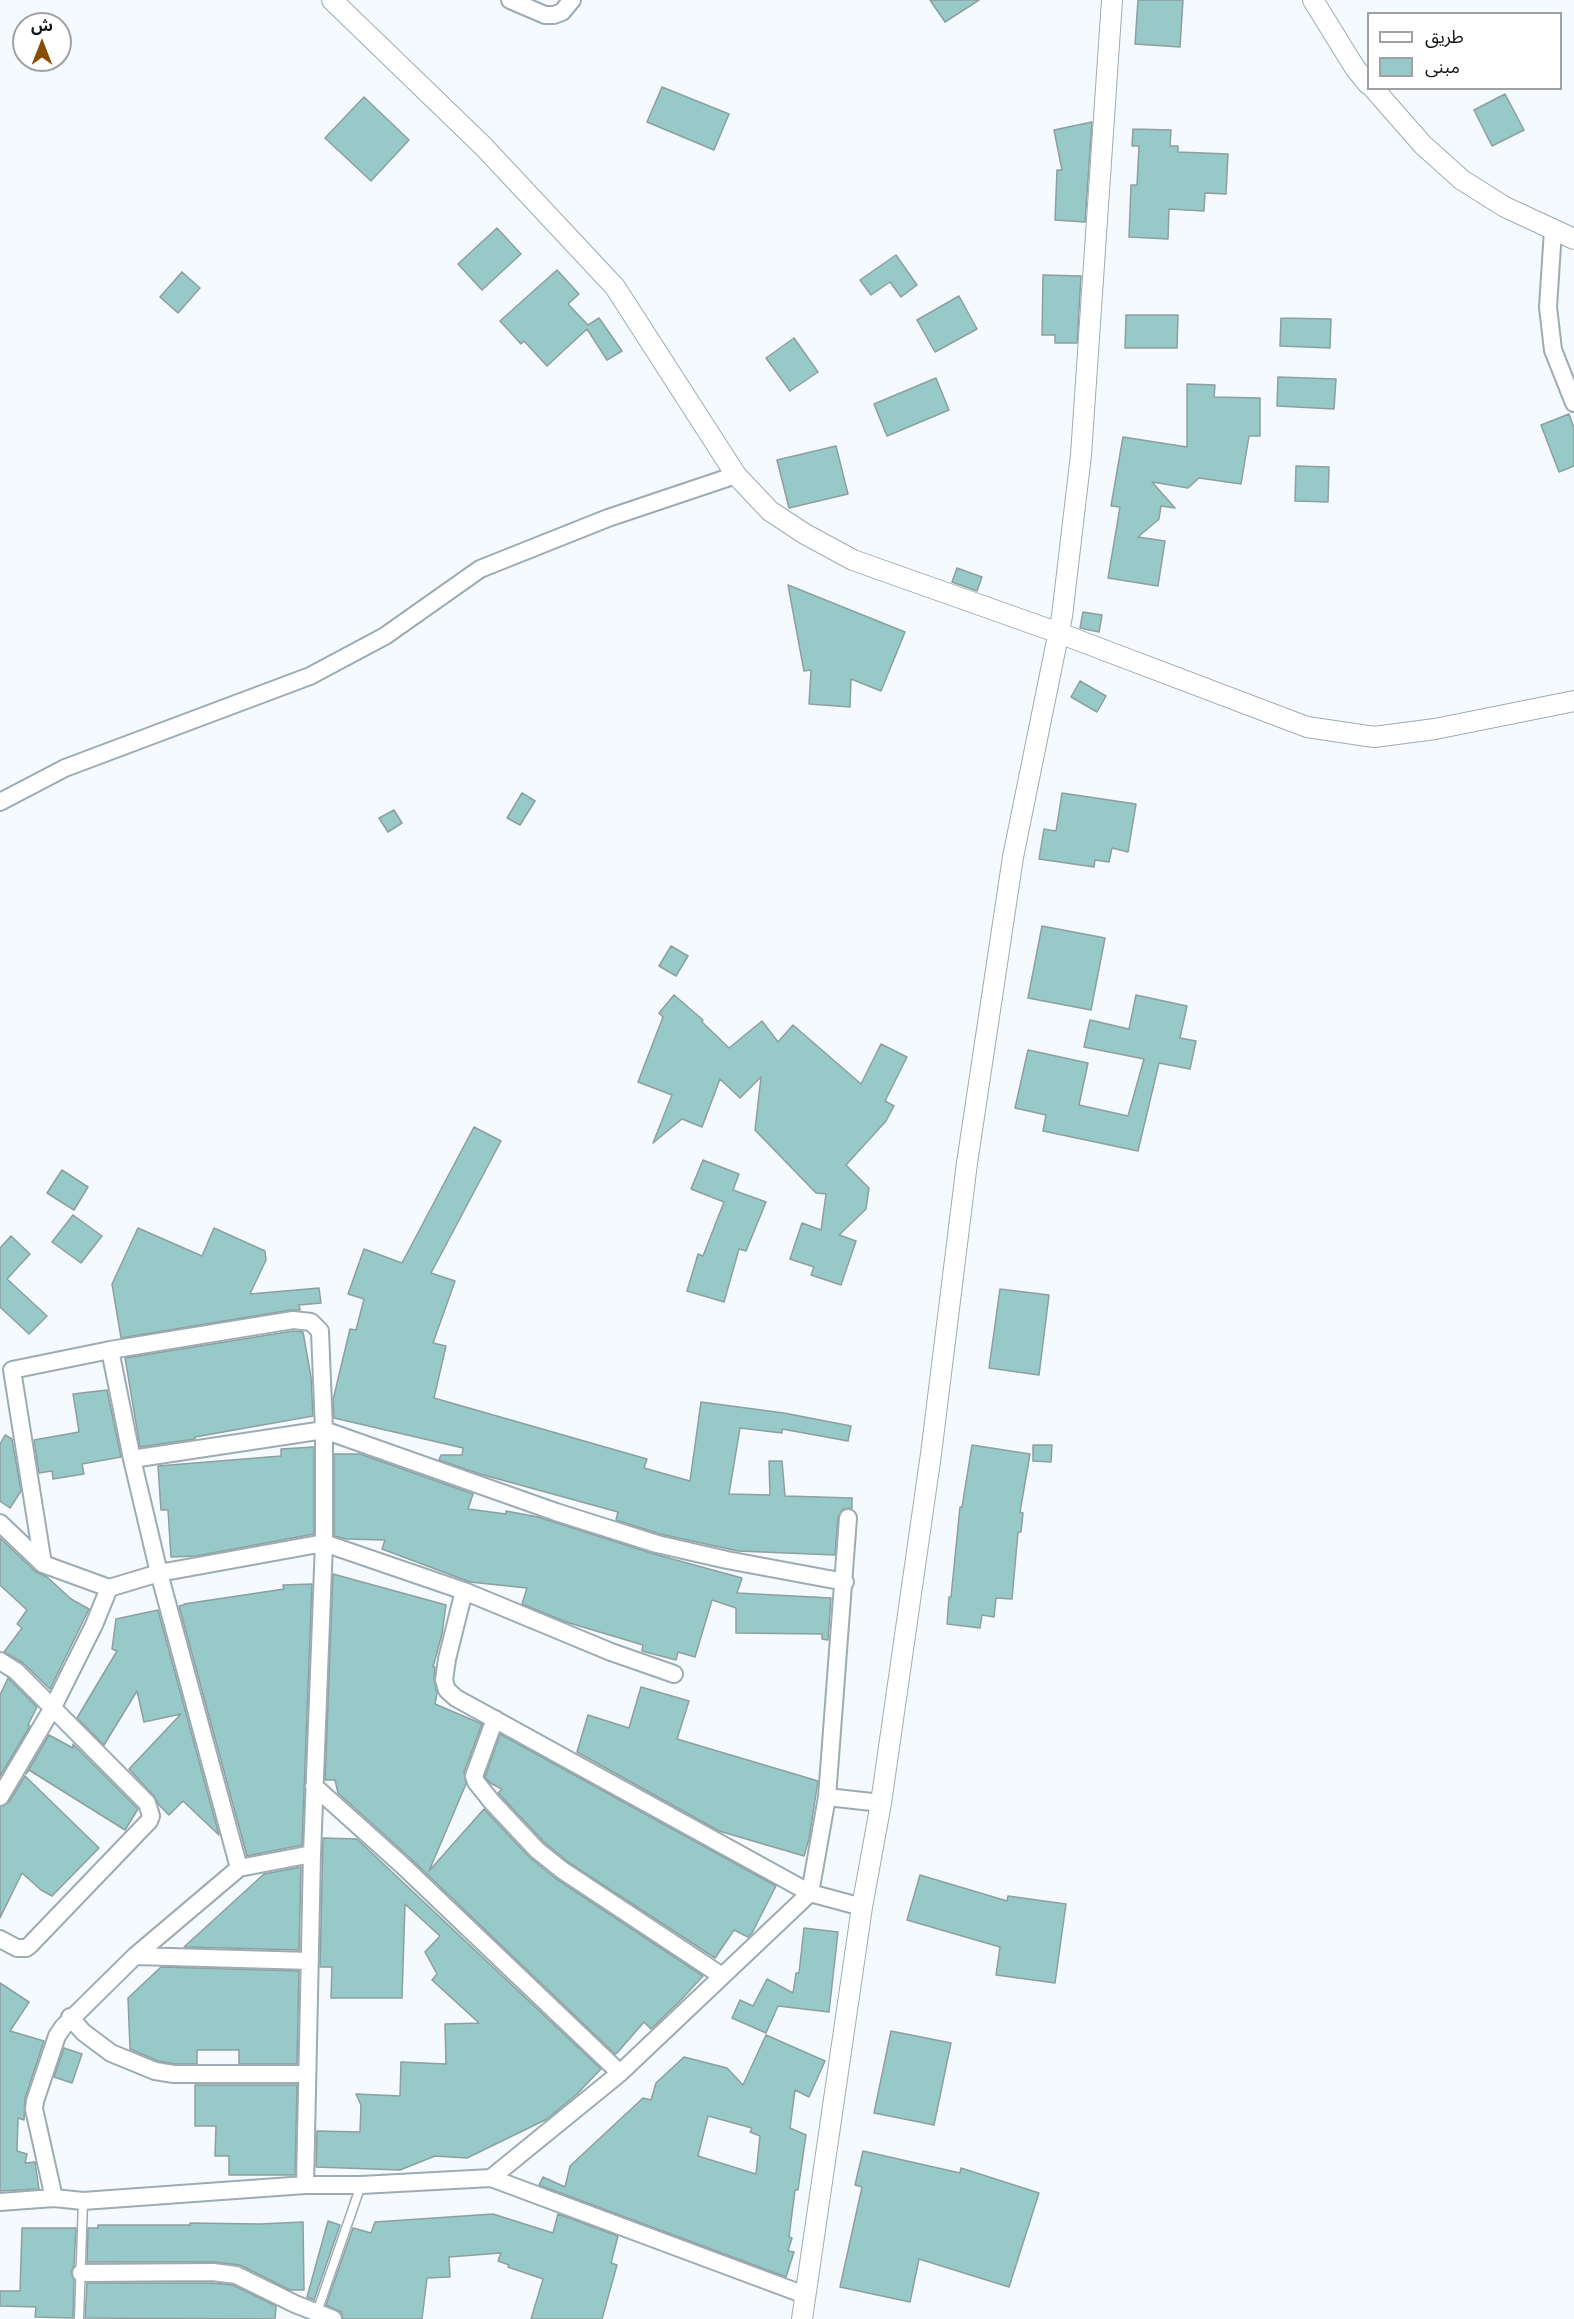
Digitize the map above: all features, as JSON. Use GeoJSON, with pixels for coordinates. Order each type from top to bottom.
{"type":"FeatureCollection","features":[{"type":"Feature","properties":{"kind":"street"},"geometry":{"type":"LineString","coordinates":[[332,0],[484,147],[615,287],[736,475],[771,511],[805,534],[853,560],[1059,633],[1307,727],[1374,737],[1435,729],[1574,700]]}},
{"type":"Feature","properties":{"kind":"street"},"geometry":{"type":"LineString","coordinates":[[510,0],[545,15],[562,12],[572,0]]}},
{"type":"Feature","properties":{"kind":"street"},"geometry":{"type":"LineString","coordinates":[[802,2319],[862,1907],[881,1803],[931,1454],[968,1163],[1013,857],[1059,633],[1081,455],[1112,0]]}},
{"type":"Feature","properties":{"kind":"street"},"geometry":{"type":"LineString","coordinates":[[1313,0],[1355,68],[1367,83]]}},
{"type":"Feature","properties":{"kind":"street"},"geometry":{"type":"LineString","coordinates":[[1375,90],[1423,145],[1462,180],[1504,207],[1574,239]]}},
{"type":"Feature","properties":{"kind":"street"},"geometry":{"type":"LineString","coordinates":[[1553,230],[1548,307],[1552,350],[1574,403]]}},
{"type":"Feature","properties":{"kind":"street"},"geometry":{"type":"LineString","coordinates":[[0,802],[65,768],[310,676],[386,636],[480,569],[608,518],[736,475]]}},
{"type":"Feature","properties":{"kind":"street"},"geometry":{"type":"LineString","coordinates":[[44,1564],[6,1366],[293,1320],[311,1322],[320,1331],[324,1430],[324,1543],[314,1786],[305,2185]]}},
{"type":"Feature","properties":{"kind":"street"},"geometry":{"type":"LineString","coordinates":[[110,1350],[132,1459],[159,1573],[239,1868]]}},
{"type":"Feature","properties":{"kind":"street"},"geometry":{"type":"LineString","coordinates":[[132,1459],[324,1430],[556,1512],[657,1544],[727,1560],[845,1582]]}},
{"type":"Feature","properties":{"kind":"street"},"geometry":{"type":"LineString","coordinates":[[491,2178],[620,2073],[810,1893],[826,1797],[849,1518]]}},
{"type":"Feature","properties":{"kind":"street"},"geometry":{"type":"LineString","coordinates":[[0,1523],[44,1564],[109,1588],[159,1573],[324,1543],[464,1591],[611,1652],[674,1674]]}},
{"type":"Feature","properties":{"kind":"street"},"geometry":{"type":"LineString","coordinates":[[0,1797],[52,1709],[94,1625],[109,1588]]}},
{"type":"Feature","properties":{"kind":"street"},"geometry":{"type":"LineString","coordinates":[[464,1591],[447,1659],[444,1686],[456,1698],[810,1893],[862,1907]]}},
{"type":"Feature","properties":{"kind":"street"},"geometry":{"type":"LineString","coordinates":[[0,1661],[16,1671],[147,1803],[151,1816],[149,1821],[30,1945],[26,1948],[17,1948],[0,1939]]}},
{"type":"Feature","properties":{"kind":"street"},"geometry":{"type":"LineString","coordinates":[[495,1719],[474,1776],[492,1802],[537,1850],[562,1870],[722,1976]]}},
{"type":"Feature","properties":{"kind":"street"},"geometry":{"type":"LineString","coordinates":[[314,1786],[401,1864],[620,2073]]}},
{"type":"Feature","properties":{"kind":"street"},"geometry":{"type":"LineString","coordinates":[[826,1797],[881,1803]]}},
{"type":"Feature","properties":{"kind":"street"},"geometry":{"type":"LineString","coordinates":[[54,2198],[34,2118],[35,2101],[57,2036],[70,2017],[135,1956],[239,1868],[312,1854]]}},
{"type":"Feature","properties":{"kind":"street"},"geometry":{"type":"LineString","coordinates":[[135,1956],[310,1961]]}},
{"type":"Feature","properties":{"kind":"street"},"geometry":{"type":"LineString","coordinates":[[70,2017],[83,2032],[111,2053],[155,2071],[174,2074],[307,2074]]}},
{"type":"Feature","properties":{"kind":"street"},"geometry":{"type":"LineString","coordinates":[[0,2202],[54,2198],[83,2201],[305,2185],[361,2185],[491,2178],[806,2295]]}},
{"type":"Feature","properties":{"kind":"street"},"geometry":{"type":"LineString","coordinates":[[81,2273],[213,2272],[236,2276],[322,2317]]}},
{"type":"Feature","properties":{"kind":"lane"},"geometry":{"type":"LineString","coordinates":[[322,2317],[361,2185]]}},
{"type":"Feature","properties":{"kind":"lane"},"geometry":{"type":"LineString","coordinates":[[79,2319],[83,2201]]}},
{"type":"Feature","properties":{"kind":"building"},"geometry":{"type":"Polygon","coordinates":[[[930,0],[979,0],[945,22],[930,0]]]}},
{"type":"Feature","properties":{"kind":"building"},"geometry":{"type":"Polygon","coordinates":[[[1138,0],[1183,0],[1180,47],[1135,44],[1138,0]]]}},
{"type":"Feature","properties":{"kind":"building"},"geometry":{"type":"Polygon","coordinates":[[[662,87],[729,114],[714,150],[647,122],[662,87]]]}},
{"type":"Feature","properties":{"kind":"building"},"geometry":{"type":"Polygon","coordinates":[[[1505,94],[1524,130],[1492,146],[1474,110],[1505,94]]]}},
{"type":"Feature","properties":{"kind":"building"},"geometry":{"type":"Polygon","coordinates":[[[364,97],[409,140],[371,181],[325,138],[364,97]]]}},
{"type":"Feature","properties":{"kind":"building"},"geometry":{"type":"Polygon","coordinates":[[[1092,122],[1085,222],[1055,220],[1057,170],[1062,170],[1054,130],[1092,122]]]}},
{"type":"Feature","properties":{"kind":"building"},"geometry":{"type":"Polygon","coordinates":[[[1133,129],[1171,130],[1170,146],[1178,146],[1178,152],[1228,154],[1226,194],[1205,193],[1204,211],[1169,209],[1168,239],[1129,237],[1131,185],[1137,185],[1139,146],[1132,146],[1133,129]]]}},
{"type":"Feature","properties":{"kind":"building"},"geometry":{"type":"Polygon","coordinates":[[[497,228],[521,254],[482,290],[458,264],[497,228]]]}},
{"type":"Feature","properties":{"kind":"building"},"geometry":{"type":"Polygon","coordinates":[[[896,255],[917,285],[901,297],[890,282],[871,295],[860,280],[896,255]]]}},
{"type":"Feature","properties":{"kind":"building"},"geometry":{"type":"Polygon","coordinates":[[[557,270],[579,294],[568,304],[588,325],[599,318],[622,351],[607,360],[587,329],[547,366],[524,341],[521,344],[500,321],[557,270]]]}},
{"type":"Feature","properties":{"kind":"building"},"geometry":{"type":"Polygon","coordinates":[[[182,272],[200,288],[178,313],[160,297],[182,272]]]}},
{"type":"Feature","properties":{"kind":"building"},"geometry":{"type":"Polygon","coordinates":[[[1043,275],[1081,276],[1077,343],[1055,343],[1055,335],[1042,335],[1043,275]]]}},
{"type":"Feature","properties":{"kind":"building"},"geometry":{"type":"Polygon","coordinates":[[[959,296],[977,329],[935,352],[917,320],[959,296]]]}},
{"type":"Feature","properties":{"kind":"building"},"geometry":{"type":"Polygon","coordinates":[[[1126,315],[1178,315],[1177,348],[1125,348],[1126,315]]]}},
{"type":"Feature","properties":{"kind":"building"},"geometry":{"type":"Polygon","coordinates":[[[1281,318],[1331,319],[1330,348],[1280,346],[1281,318]]]}},
{"type":"Feature","properties":{"kind":"building"},"geometry":{"type":"Polygon","coordinates":[[[794,338],[818,372],[790,391],[766,358],[794,338]]]}},
{"type":"Feature","properties":{"kind":"building"},"geometry":{"type":"Polygon","coordinates":[[[1278,377],[1336,379],[1334,409],[1277,406],[1278,377]]]}},
{"type":"Feature","properties":{"kind":"building"},"geometry":{"type":"Polygon","coordinates":[[[936,378],[949,410],[887,436],[874,404],[936,378]]]}},
{"type":"Feature","properties":{"kind":"building"},"geometry":{"type":"Polygon","coordinates":[[[1187,384],[1215,385],[1214,397],[1260,398],[1260,436],[1249,436],[1241,484],[1199,478],[1188,488],[1152,482],[1175,508],[1161,506],[1159,519],[1138,537],[1165,541],[1158,586],[1108,578],[1120,507],[1111,506],[1123,437],[1187,447],[1187,384]]]}},
{"type":"Feature","properties":{"kind":"building"},"geometry":{"type":"Polygon","coordinates":[[[1569,414],[1574,428],[1574,466],[1559,472],[1541,425],[1569,414]]]}},
{"type":"Feature","properties":{"kind":"building"},"geometry":{"type":"Polygon","coordinates":[[[836,446],[848,494],[789,508],[777,460],[836,446]]]}},
{"type":"Feature","properties":{"kind":"building"},"geometry":{"type":"Polygon","coordinates":[[[1296,466],[1329,467],[1328,502],[1295,501],[1296,466]]]}},
{"type":"Feature","properties":{"kind":"building"},"geometry":{"type":"Polygon","coordinates":[[[957,568],[982,577],[977,591],[952,582],[957,568]]]}},
{"type":"Feature","properties":{"kind":"building"},"geometry":{"type":"Polygon","coordinates":[[[788,585],[905,632],[881,691],[851,679],[850,707],[809,704],[811,670],[804,671],[788,585]]]}},
{"type":"Feature","properties":{"kind":"building"},"geometry":{"type":"Polygon","coordinates":[[[1083,612],[1102,615],[1099,632],[1080,628],[1083,612]]]}},
{"type":"Feature","properties":{"kind":"building"},"geometry":{"type":"Polygon","coordinates":[[[1080,681],[1106,696],[1097,712],[1071,697],[1080,681]]]}},
{"type":"Feature","properties":{"kind":"building"},"geometry":{"type":"Polygon","coordinates":[[[522,793],[535,801],[520,825],[507,818],[522,793]]]}},
{"type":"Feature","properties":{"kind":"building"},"geometry":{"type":"Polygon","coordinates":[[[1062,793],[1136,804],[1128,852],[1112,848],[1109,862],[1095,860],[1094,867],[1039,859],[1044,829],[1056,831],[1062,793]]]}},
{"type":"Feature","properties":{"kind":"building"},"geometry":{"type":"Polygon","coordinates":[[[394,810],[402,823],[388,832],[379,818],[394,810]]]}},
{"type":"Feature","properties":{"kind":"building"},"geometry":{"type":"Polygon","coordinates":[[[1042,926],[1105,938],[1091,1010],[1028,998],[1042,926]]]}},
{"type":"Feature","properties":{"kind":"building"},"geometry":{"type":"Polygon","coordinates":[[[671,946],[688,956],[676,976],[659,966],[671,946]]]}},
{"type":"Feature","properties":{"kind":"building"},"geometry":{"type":"Polygon","coordinates":[[[674,995],[703,1020],[702,1022],[729,1048],[762,1021],[778,1042],[793,1025],[861,1084],[881,1044],[907,1057],[885,1101],[894,1106],[886,1121],[846,1165],[869,1188],[866,1209],[839,1235],[856,1241],[841,1285],[811,1275],[814,1267],[790,1259],[802,1223],[821,1230],[826,1194],[816,1193],[755,1130],[761,1077],[740,1098],[720,1079],[702,1127],[682,1119],[653,1143],[672,1095],[638,1082],[663,1017],[659,1013],[674,995]]]}},
{"type":"Feature","properties":{"kind":"building"},"geometry":{"type":"Polygon","coordinates":[[[1136,995],[1187,1006],[1180,1038],[1196,1041],[1190,1069],[1159,1063],[1138,1151],[1043,1131],[1046,1115],[1015,1108],[1028,1050],[1088,1063],[1079,1105],[1128,1116],[1144,1059],[1084,1047],[1090,1020],[1129,1029],[1136,995]]]}},
{"type":"Feature","properties":{"kind":"building"},"geometry":{"type":"Polygon","coordinates":[[[474,1127],[501,1141],[431,1273],[455,1281],[433,1343],[446,1346],[434,1398],[647,1459],[644,1468],[690,1481],[701,1402],[784,1413],[851,1426],[848,1441],[782,1429],[782,1433],[740,1428],[729,1494],[770,1495],[769,1461],[782,1461],[785,1496],[852,1498],[852,1508],[843,1509],[838,1517],[835,1555],[738,1551],[660,1534],[616,1520],[618,1512],[480,1474],[439,1460],[441,1455],[462,1455],[463,1448],[334,1418],[333,1400],[350,1329],[356,1330],[364,1299],[348,1294],[364,1249],[402,1263],[474,1127]]]}},
{"type":"Feature","properties":{"kind":"building"},"geometry":{"type":"Polygon","coordinates":[[[703,1160],[739,1174],[733,1190],[766,1202],[746,1251],[739,1249],[724,1302],[687,1291],[698,1254],[703,1256],[724,1202],[691,1189],[703,1160]]]}},
{"type":"Feature","properties":{"kind":"building"},"geometry":{"type":"Polygon","coordinates":[[[62,1170],[88,1187],[74,1210],[47,1193],[62,1170]]]}},
{"type":"Feature","properties":{"kind":"building"},"geometry":{"type":"Polygon","coordinates":[[[73,1215],[102,1236],[81,1263],[52,1242],[73,1215]]]}},
{"type":"Feature","properties":{"kind":"building"},"geometry":{"type":"Polygon","coordinates":[[[138,1228],[202,1256],[214,1228],[265,1251],[266,1260],[250,1294],[319,1288],[321,1303],[299,1305],[300,1310],[121,1338],[112,1284],[138,1228]]]}},
{"type":"Feature","properties":{"kind":"building"},"geometry":{"type":"Polygon","coordinates":[[[11,1236],[30,1254],[7,1279],[47,1316],[29,1334],[0,1307],[0,1248],[11,1236]]]}},
{"type":"Feature","properties":{"kind":"building"},"geometry":{"type":"Polygon","coordinates":[[[1000,1289],[1049,1295],[1039,1375],[989,1368],[1000,1289]]]}},
{"type":"Feature","properties":{"kind":"building"},"geometry":{"type":"Polygon","coordinates":[[[293,1331],[303,1332],[311,1377],[313,1416],[195,1437],[195,1439],[140,1447],[125,1358],[293,1331]]]}},
{"type":"Feature","properties":{"kind":"building"},"geometry":{"type":"Polygon","coordinates":[[[107,1390],[121,1457],[82,1464],[84,1474],[53,1479],[52,1471],[39,1473],[34,1440],[79,1432],[73,1394],[107,1390]]]}},
{"type":"Feature","properties":{"kind":"building"},"geometry":{"type":"Polygon","coordinates":[[[5,1435],[12,1439],[21,1491],[10,1508],[0,1501],[0,1444],[5,1435]]]}},
{"type":"Feature","properties":{"kind":"building"},"geometry":{"type":"Polygon","coordinates":[[[972,1445],[1030,1454],[1020,1512],[1023,1513],[1021,1532],[1018,1532],[1012,1599],[996,1598],[994,1617],[982,1615],[980,1628],[947,1624],[960,1507],[962,1507],[972,1445]]]}},
{"type":"Feature","properties":{"kind":"building"},"geometry":{"type":"Polygon","coordinates":[[[1033,1445],[1052,1445],[1051,1462],[1033,1461],[1033,1445]]]}},
{"type":"Feature","properties":{"kind":"building"},"geometry":{"type":"Polygon","coordinates":[[[314,1447],[314,1534],[196,1556],[171,1557],[168,1510],[161,1510],[158,1466],[281,1456],[281,1449],[314,1447]]]}},
{"type":"Feature","properties":{"kind":"building"},"geometry":{"type":"Polygon","coordinates":[[[334,1454],[360,1454],[473,1494],[468,1509],[506,1514],[506,1511],[538,1517],[654,1554],[742,1578],[737,1593],[831,1598],[828,1640],[822,1639],[822,1634],[736,1633],[736,1608],[712,1600],[695,1657],[678,1652],[676,1660],[642,1651],[643,1645],[566,1622],[522,1604],[527,1588],[470,1582],[382,1549],[385,1540],[346,1539],[334,1536],[334,1454]]]}},
{"type":"Feature","properties":{"kind":"building"},"geometry":{"type":"Polygon","coordinates":[[[0,1538],[36,1572],[47,1577],[71,1599],[89,1609],[50,1689],[23,1663],[4,1652],[22,1628],[17,1624],[27,1610],[0,1585],[0,1538]]]}},
{"type":"Feature","properties":{"kind":"building"},"geometry":{"type":"Polygon","coordinates":[[[333,1574],[446,1605],[442,1634],[433,1667],[435,1667],[434,1679],[437,1693],[435,1704],[482,1724],[464,1772],[466,1784],[429,1871],[484,1809],[529,1857],[555,1878],[703,1976],[651,2029],[644,2022],[617,2053],[615,2054],[408,1856],[338,1793],[335,1780],[325,1780],[333,1574]]]}},
{"type":"Feature","properties":{"kind":"building"},"geometry":{"type":"Polygon","coordinates":[[[312,1584],[302,1845],[247,1856],[179,1606],[284,1589],[283,1585],[312,1584]]]}},
{"type":"Feature","properties":{"kind":"building"},"geometry":{"type":"Polygon","coordinates":[[[158,1610],[219,1835],[183,1801],[169,1815],[129,1769],[181,1714],[144,1722],[137,1691],[104,1745],[77,1718],[117,1651],[112,1649],[116,1619],[158,1610]]]}},
{"type":"Feature","properties":{"kind":"building"},"geometry":{"type":"Polygon","coordinates":[[[8,1678],[37,1707],[28,1725],[30,1726],[0,1776],[0,1695],[8,1678]]]}},
{"type":"Feature","properties":{"kind":"building"},"geometry":{"type":"Polygon","coordinates":[[[641,1687],[689,1701],[677,1739],[818,1781],[804,1856],[719,1831],[577,1752],[588,1715],[629,1728],[641,1687]]]}},
{"type":"Feature","properties":{"kind":"building"},"geometry":{"type":"Polygon","coordinates":[[[500,1734],[776,1886],[752,1933],[748,1937],[734,1930],[715,1958],[568,1862],[544,1842],[498,1793],[502,1789],[490,1783],[485,1777],[500,1734]]]}},
{"type":"Feature","properties":{"kind":"building"},"geometry":{"type":"Polygon","coordinates":[[[49,1735],[73,1748],[73,1744],[138,1809],[125,1830],[29,1770],[26,1774],[49,1735]]]}},
{"type":"Feature","properties":{"kind":"building"},"geometry":{"type":"Polygon","coordinates":[[[25,1776],[99,1848],[52,1896],[41,1890],[22,1873],[0,1918],[0,1807],[9,1802],[25,1776]]]}},
{"type":"Feature","properties":{"kind":"building"},"geometry":{"type":"Polygon","coordinates":[[[323,1838],[357,1839],[601,2069],[577,2094],[547,2119],[467,2158],[435,2156],[400,2170],[316,2167],[317,2131],[360,2132],[361,2105],[356,2094],[400,2096],[401,2062],[446,2064],[445,2024],[479,2023],[432,1980],[437,1974],[425,1952],[440,1936],[405,1904],[402,1998],[331,1998],[332,1967],[320,1967],[323,1838]]]}},
{"type":"Feature","properties":{"kind":"building"},"geometry":{"type":"Polygon","coordinates":[[[301,1867],[299,1950],[184,1947],[264,1874],[301,1867]]]}},
{"type":"Feature","properties":{"kind":"building"},"geometry":{"type":"Polygon","coordinates":[[[920,1875],[1007,1901],[1008,1896],[1066,1904],[1055,1983],[996,1975],[1000,1947],[907,1920],[920,1875]]]}},
{"type":"Feature","properties":{"kind":"building"},"geometry":{"type":"Polygon","coordinates":[[[804,1928],[838,1932],[829,2012],[778,2006],[766,2033],[732,2018],[740,2000],[753,2006],[767,1979],[793,1993],[796,1973],[799,1973],[804,1928]]]}},
{"type":"Feature","properties":{"kind":"building"},"geometry":{"type":"Polygon","coordinates":[[[161,1967],[299,1971],[297,2064],[239,2064],[239,2050],[197,2050],[197,2064],[175,2064],[158,2061],[130,2049],[128,1998],[161,1967]]]}},
{"type":"Feature","properties":{"kind":"building"},"geometry":{"type":"Polygon","coordinates":[[[0,1983],[29,2002],[10,2031],[44,2041],[25,2098],[24,2120],[18,2118],[17,2151],[27,2154],[25,2163],[35,2162],[39,2189],[0,2191],[0,1983]]]}},
{"type":"Feature","properties":{"kind":"building"},"geometry":{"type":"Polygon","coordinates":[[[891,2031],[951,2043],[934,2125],[874,2113],[891,2031]]]}},
{"type":"Feature","properties":{"kind":"building"},"geometry":{"type":"Polygon","coordinates":[[[766,2035],[825,2061],[809,2097],[795,2090],[790,2128],[806,2135],[798,2190],[795,2190],[789,2237],[792,2238],[788,2251],[794,2252],[786,2277],[539,2185],[543,2177],[565,2187],[570,2166],[643,2098],[651,2100],[656,2083],[684,2057],[727,2068],[743,2085],[766,2035]],[[708,2116],[698,2156],[756,2174],[760,2136],[750,2132],[752,2128],[708,2116]]]}},
{"type":"Feature","properties":{"kind":"building"},"geometry":{"type":"Polygon","coordinates":[[[64,2048],[82,2054],[72,2083],[54,2077],[64,2048]]]}},
{"type":"Feature","properties":{"kind":"building"},"geometry":{"type":"Polygon","coordinates":[[[195,2085],[297,2085],[295,2175],[229,2175],[229,2156],[215,2156],[216,2126],[195,2126],[195,2085]]]}},
{"type":"Feature","properties":{"kind":"building"},"geometry":{"type":"Polygon","coordinates":[[[863,2151],[960,2173],[961,2168],[1039,2193],[1009,2287],[919,2259],[910,2302],[840,2287],[862,2187],[855,2185],[863,2151]]]}},
{"type":"Feature","properties":{"kind":"building"},"geometry":{"type":"Polygon","coordinates":[[[493,2214],[553,2233],[558,2214],[618,2236],[611,2263],[617,2265],[602,2319],[531,2319],[543,2279],[508,2267],[509,2265],[498,2261],[501,2253],[449,2257],[450,2277],[427,2278],[422,2319],[343,2319],[341,2312],[326,2305],[353,2228],[371,2233],[375,2222],[493,2214]]]}},
{"type":"Feature","properties":{"kind":"building"},"geometry":{"type":"Polygon","coordinates":[[[328,2221],[340,2225],[314,2300],[307,2297],[328,2221]]]}},
{"type":"Feature","properties":{"kind":"building"},"geometry":{"type":"Polygon","coordinates":[[[303,2222],[304,2290],[290,2290],[240,2265],[214,2262],[87,2262],[88,2228],[98,2228],[98,2225],[303,2222]]]}},
{"type":"Feature","properties":{"kind":"building"},"geometry":{"type":"Polygon","coordinates":[[[22,2228],[76,2228],[74,2265],[71,2272],[74,2280],[73,2318],[35,2317],[36,2307],[0,2306],[0,2291],[20,2291],[22,2228]]]}},
{"type":"Feature","properties":{"kind":"building"},"geometry":{"type":"Polygon","coordinates":[[[87,2283],[233,2285],[276,2306],[275,2319],[85,2318],[87,2283]]]}}]}
